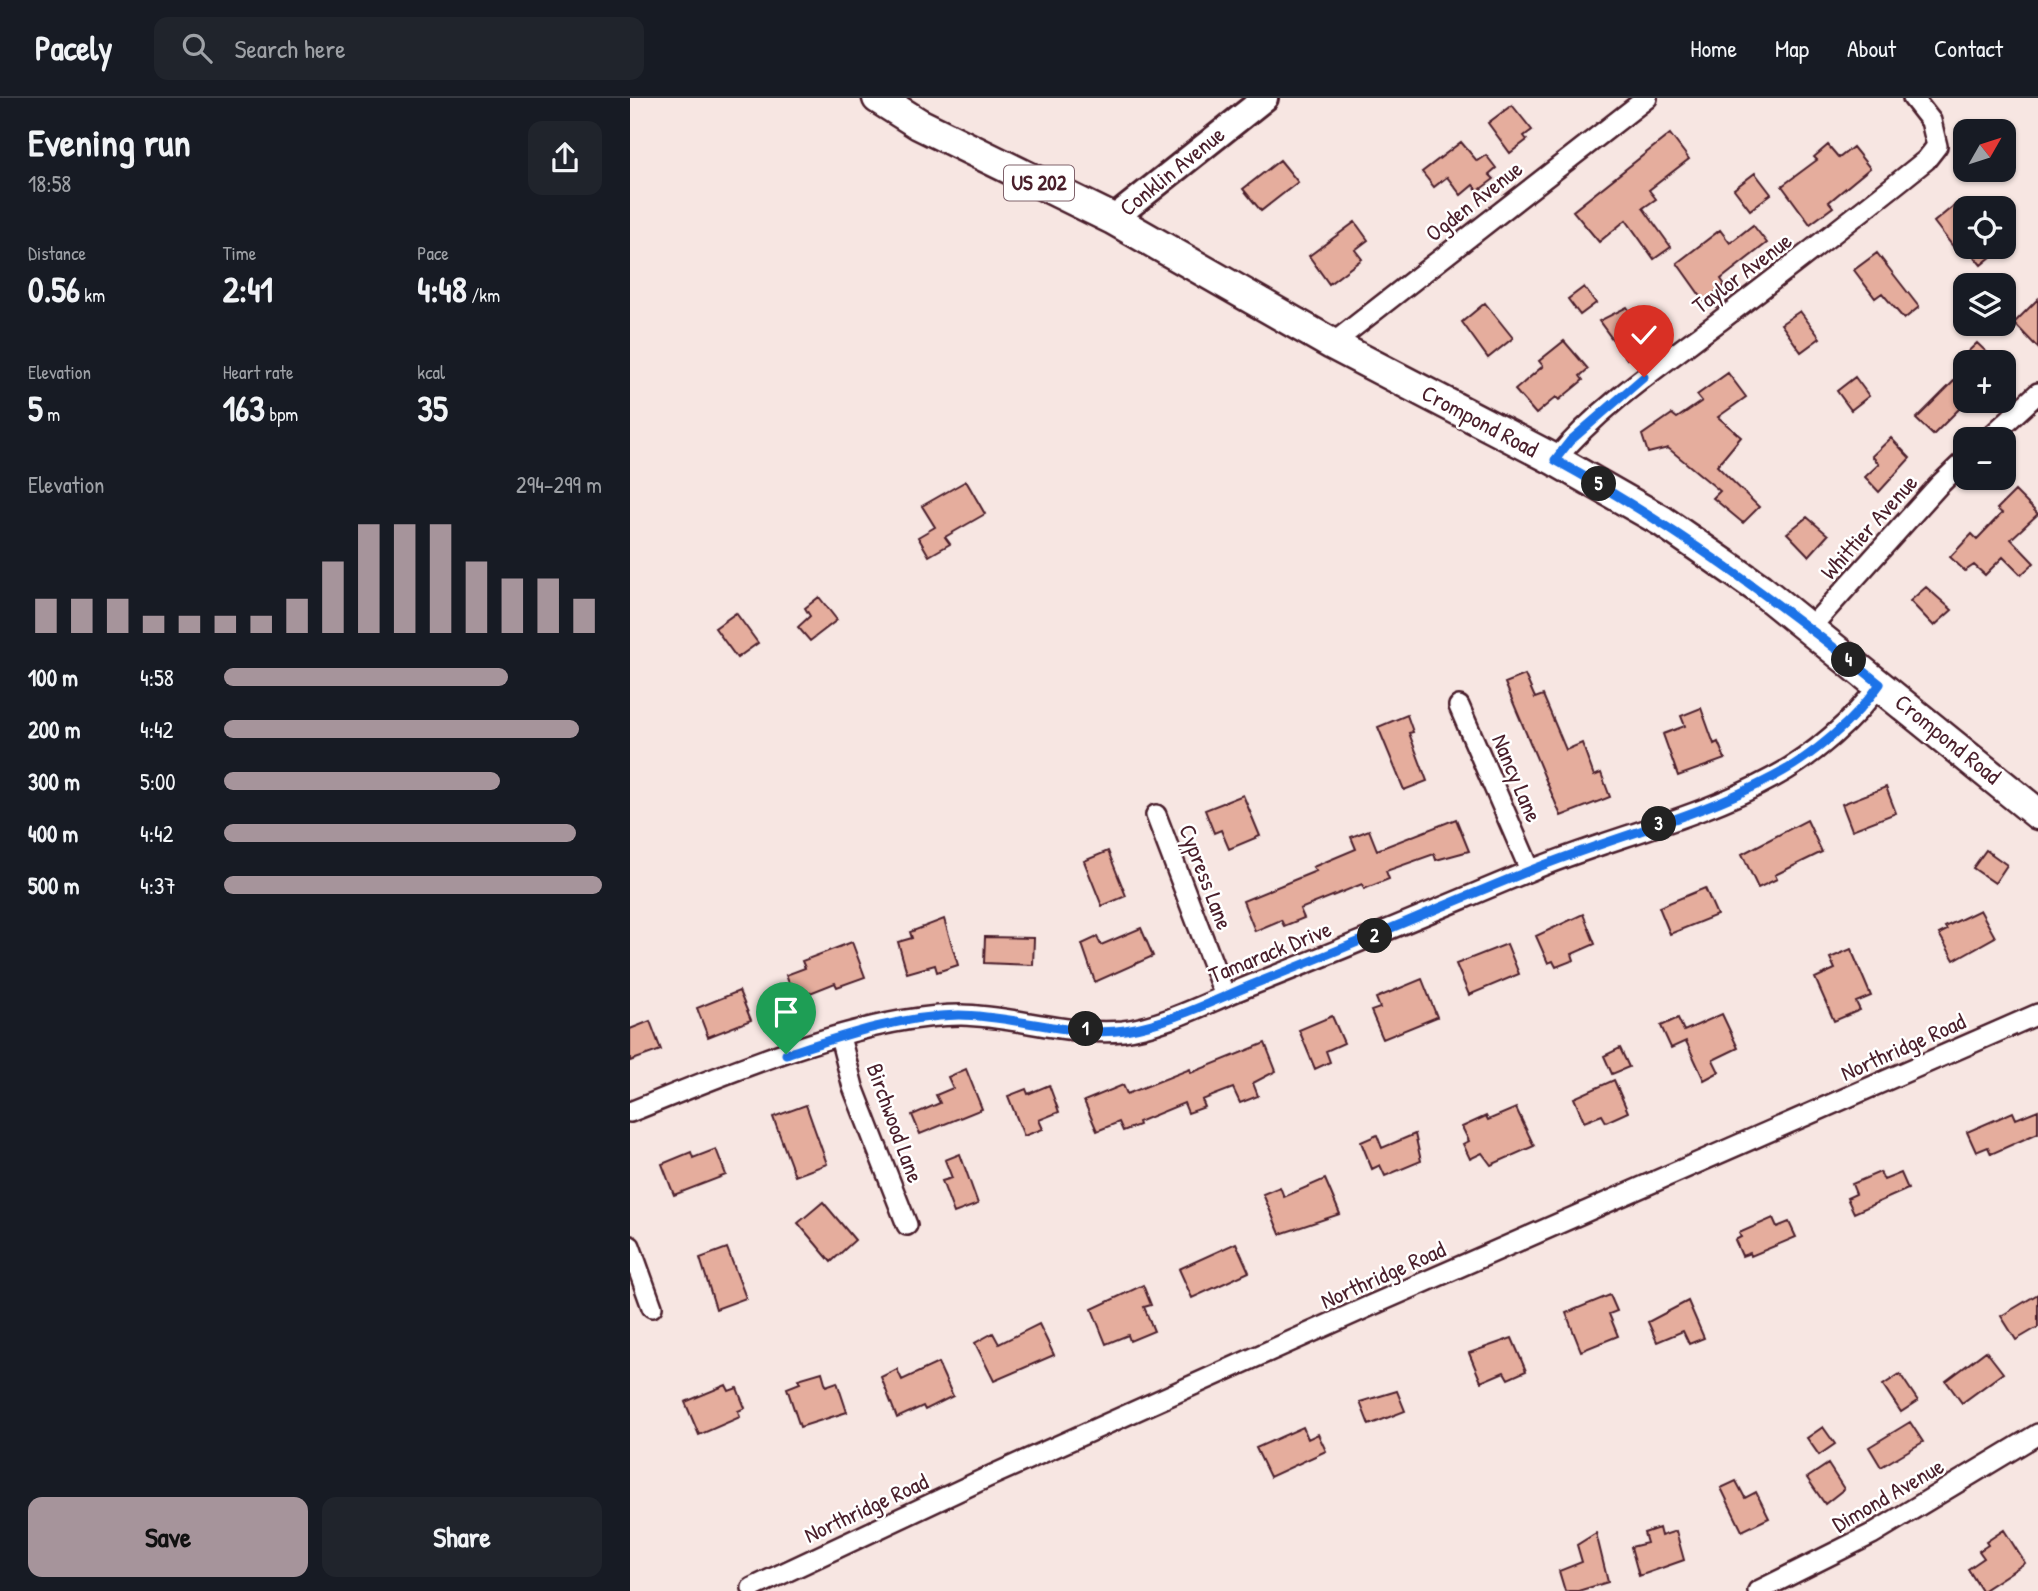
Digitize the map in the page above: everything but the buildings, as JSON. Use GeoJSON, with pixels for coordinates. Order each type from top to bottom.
{"type":"FeatureCollection","features":[{"type":"Feature","properties":{"kind":"main road","name":"Crompond Road"},"geometry":{"type":"LineString","coordinates":[[878,98],[919,124],[1113,219],[1332,344],[1555,460],[1672,527],[1810,628],[2036,807]]}},
{"type":"Feature","properties":{"kind":"street","name":"Conklin Avenue"},"geometry":{"type":"LineString","coordinates":[[1113,219],[1265,98]]}},
{"type":"Feature","properties":{"kind":"street","name":"Ogden Avenue"},"geometry":{"type":"LineString","coordinates":[[1332,344],[1647,98]]}},
{"type":"Feature","properties":{"kind":"street","name":"Taylor Avenue"},"geometry":{"type":"LineString","coordinates":[[1555,460],[1570,441],[1644,377],[1838,232],[1931,155],[1937,146],[1931,121],[1913,98]]}},
{"type":"Feature","properties":{"kind":"street"},"geometry":{"type":"LineString","coordinates":[[2001,427],[2038,393]]}},
{"type":"Feature","properties":{"kind":"street","name":"Whittier Avenue"},"geometry":{"type":"LineString","coordinates":[[1810,628],[1953,472]]}},
{"type":"Feature","properties":{"kind":"street","name":"Tamarack Drive"},"geometry":{"type":"LineString","coordinates":[[630,1112],[732,1071],[840,1037],[908,1020],[959,1015],[1054,1027],[1123,1031],[1164,1020],[1530,870],[1689,814],[1774,777],[1820,744],[1867,703],[1880,684]]}},
{"type":"Feature","properties":{"kind":"street","name":"Nancy Lane"},"geometry":{"type":"LineString","coordinates":[[1460,706],[1530,870]]}},
{"type":"Feature","properties":{"kind":"street","name":"Cypress Lane"},"geometry":{"type":"LineString","coordinates":[[1156,815],[1225,996]]}},
{"type":"Feature","properties":{"kind":"street","name":"Northridge Road"},"geometry":{"type":"LineString","coordinates":[[752,1588],[988,1477],[1372,1305],[2038,1014]]}},
{"type":"Feature","properties":{"kind":"street","name":"Birchwood Lane"},"geometry":{"type":"LineString","coordinates":[[840,1037],[853,1087],[907,1224]]}},
{"type":"Feature","properties":{"kind":"street"},"geometry":{"type":"LineString","coordinates":[[630,1246],[652,1307]]}},
{"type":"Feature","properties":{"kind":"street","name":"Dimond Avenue"},"geometry":{"type":"LineString","coordinates":[[1758,1591],[1872,1534],[2038,1434]]}},
{"type":"Feature","properties":{"kind":"route"},"geometry":{"type":"LineString","coordinates":[[786,1054],[908,1020],[959,1015],[1054,1027],[1123,1031],[1164,1020],[1399,927],[1530,870],[1689,814],[1774,777],[1820,744],[1867,703],[1880,684],[1760,589],[1711,554],[1662,521],[1555,460],[1570,441],[1644,377]]}}]}
